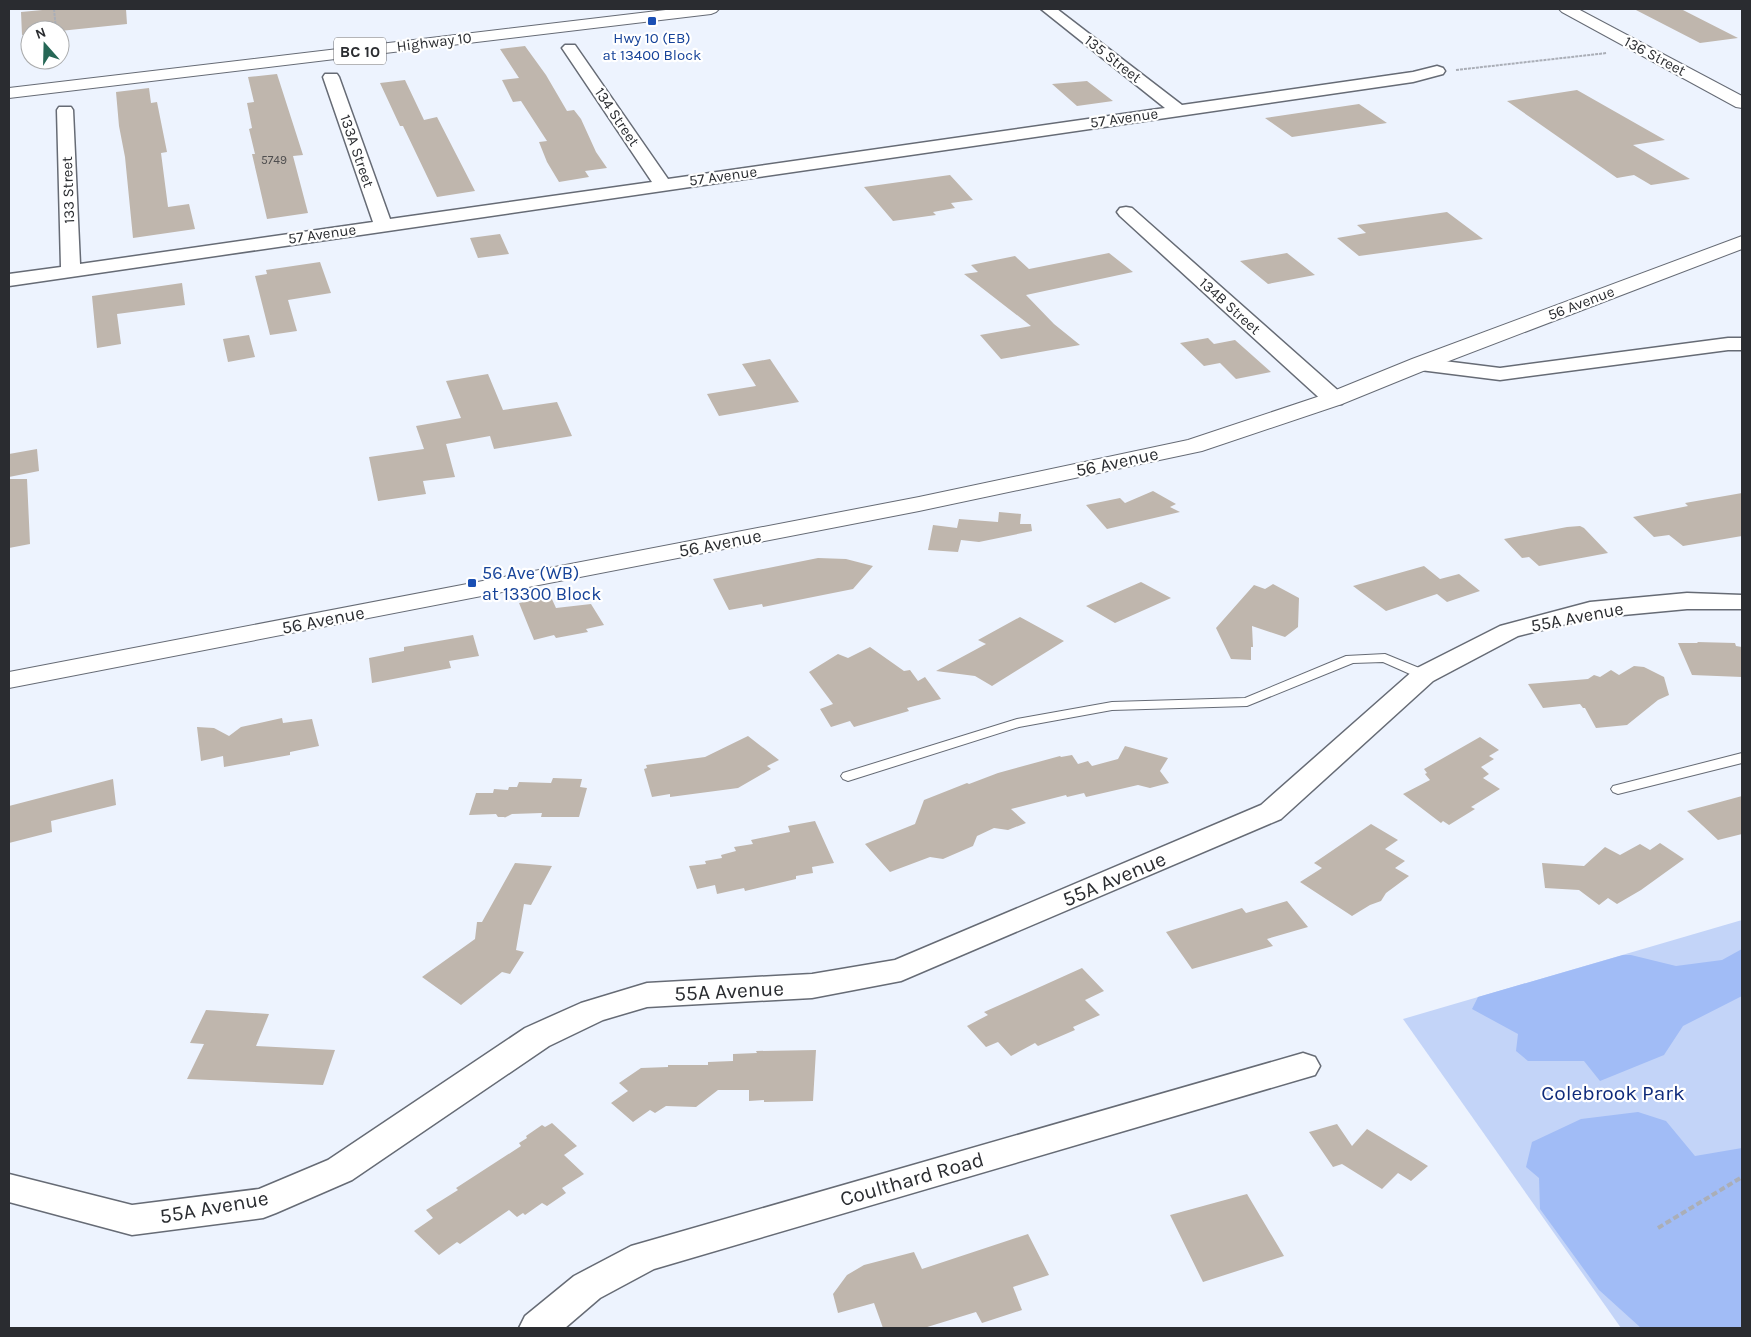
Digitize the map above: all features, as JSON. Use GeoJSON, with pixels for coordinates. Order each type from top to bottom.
{"type":"FeatureCollection","features":[{"type":"Feature","properties":{"kind":"main road","name":"Highway 10"},"geometry":{"type":"LineString","coordinates":[[9,84],[641,9]]}},
{"type":"Feature","properties":{"kind":"main road","name":"Highway 10"},"geometry":{"type":"LineString","coordinates":[[9,93],[711,9]]}},
{"type":"Feature","properties":{"kind":"main road","name":"136 Street"},"geometry":{"type":"LineString","coordinates":[[1567,9],[1742,103]]}},
{"type":"Feature","properties":{"kind":"main road","name":"56 Avenue"},"geometry":{"type":"LineString","coordinates":[[9,680],[919,504],[1194,446],[1334,399],[1420,364],[1742,242]]}},
{"type":"Feature","properties":{"kind":"street","name":"135 Street"},"geometry":{"type":"LineString","coordinates":[[1048,9],[1178,110]]}},
{"type":"Feature","properties":{"kind":"street","name":"134 Street"},"geometry":{"type":"LineString","coordinates":[[570,48],[663,185]]}},
{"type":"Feature","properties":{"kind":"street","name":"57 Avenue"},"geometry":{"type":"LineString","coordinates":[[9,280],[1445,71]]}},
{"type":"Feature","properties":{"kind":"street","name":"133A Street"},"geometry":{"type":"LineString","coordinates":[[331,77],[383,225]]}},
{"type":"Feature","properties":{"kind":"street","name":"133 Street"},"geometry":{"type":"LineString","coordinates":[[65,110],[71,271]]}},
{"type":"Feature","properties":{"kind":"street","name":"134B Street"},"geometry":{"type":"LineString","coordinates":[[1126,212],[1334,399]]}},
{"type":"Feature","properties":{"kind":"street","name":"56 Avenue"},"geometry":{"type":"LineString","coordinates":[[1420,364],[1500,374],[1728,344],[1742,344]]}},
{"type":"Feature","properties":{"kind":"street","name":"55A Avenue"},"geometry":{"type":"LineString","coordinates":[[9,1188],[132,1220],[263,1203],[340,1170],[537,1037],[592,1011],[647,995],[812,986],[901,970],[1270,812],[1424,675],[1509,631],[1590,610],[1688,601],[1742,602]]}},
{"type":"Feature","properties":{"kind":"street","name":"Coulthard Road"},"geometry":{"type":"LineString","coordinates":[[538,1328],[587,1287],[644,1257],[1303,1066]]}},
{"type":"Feature","properties":{"kind":"lane"},"geometry":{"type":"LineString","coordinates":[[848,776],[1017,723],[1112,706],[1247,702],[1351,660],[1384,658],[1424,675]]}},
{"type":"Feature","properties":{"kind":"lane"},"geometry":{"type":"LineString","coordinates":[[1618,789],[1742,758]]}},
{"type":"Feature","properties":{"kind":"path"},"geometry":{"type":"LineString","coordinates":[[1445,71],[1610,53]]}},
{"type":"Feature","properties":{"kind":"path"},"geometry":{"type":"LineString","coordinates":[[1658,1228],[1742,1178]]}},
{"type":"Feature","properties":{"kind":"green space","name":"Colebrook Park"},"geometry":{"type":"Polygon","coordinates":[[[1742,920],[1742,1328],[1621,1328],[1403,1019],[1742,920]]]}},
{"type":"Feature","properties":{"kind":"shaded area"},"geometry":{"type":"Polygon","coordinates":[[[1742,949],[1742,996],[1683,1026],[1664,1055],[1600,1081],[1584,1061],[1528,1061],[1516,1051],[1518,1034],[1472,1009],[1478,997],[1623,955],[1631,955],[1676,966],[1722,960],[1742,949]]]}},
{"type":"Feature","properties":{"kind":"shaded area"},"geometry":{"type":"Polygon","coordinates":[[[1638,1112],[1666,1121],[1695,1156],[1742,1148],[1742,1328],[1641,1328],[1599,1290],[1540,1209],[1539,1178],[1526,1167],[1532,1142],[1581,1119],[1638,1112]]]}},
{"type":"Feature","properties":{"kind":"building"},"geometry":{"type":"Polygon","coordinates":[[[53,9],[126,9],[127,24],[70,30],[70,20],[21,20],[21,12],[53,9]]]}},
{"type":"Feature","properties":{"kind":"building"},"geometry":{"type":"Polygon","coordinates":[[[1634,9],[1681,9],[1738,38],[1700,43],[1634,9]]]}},
{"type":"Feature","properties":{"kind":"building"},"geometry":{"type":"Polygon","coordinates":[[[525,46],[546,75],[567,111],[574,110],[581,119],[596,152],[607,168],[585,171],[589,177],[559,182],[547,162],[539,142],[547,141],[521,101],[513,102],[502,80],[519,78],[500,49],[525,46]]]}},
{"type":"Feature","properties":{"kind":"building"},"geometry":{"type":"Polygon","coordinates":[[[277,74],[303,155],[293,156],[308,213],[267,219],[252,154],[255,154],[249,129],[252,128],[247,103],[254,102],[248,77],[277,74]]]}},
{"type":"Feature","properties":{"kind":"building"},"geometry":{"type":"Polygon","coordinates":[[[405,80],[424,120],[437,117],[475,191],[437,197],[380,83],[405,80]]]}},
{"type":"Feature","properties":{"kind":"building"},"geometry":{"type":"Polygon","coordinates":[[[1087,81],[1113,101],[1077,106],[1052,84],[1087,81]]]}},
{"type":"Feature","properties":{"kind":"building"},"geometry":{"type":"Polygon","coordinates":[[[149,88],[151,103],[157,102],[167,152],[161,153],[168,207],[189,204],[195,229],[133,238],[116,92],[149,88]]]}},
{"type":"Feature","properties":{"kind":"building"},"geometry":{"type":"Polygon","coordinates":[[[1577,90],[1665,140],[1633,145],[1690,179],[1651,185],[1634,175],[1617,178],[1507,101],[1577,90]]]}},
{"type":"Feature","properties":{"kind":"building"},"geometry":{"type":"Polygon","coordinates":[[[1359,104],[1387,123],[1292,137],[1265,118],[1359,104]]]}},
{"type":"Feature","properties":{"kind":"building"},"geometry":{"type":"Polygon","coordinates":[[[950,175],[973,200],[951,203],[955,208],[933,212],[936,215],[893,221],[864,187],[950,175]]]}},
{"type":"Feature","properties":{"kind":"building"},"geometry":{"type":"Polygon","coordinates":[[[1447,212],[1483,239],[1359,256],[1337,238],[1366,233],[1357,225],[1447,212]]]}},
{"type":"Feature","properties":{"kind":"building"},"geometry":{"type":"Polygon","coordinates":[[[500,234],[509,254],[478,258],[470,238],[500,234]]]}},
{"type":"Feature","properties":{"kind":"building"},"geometry":{"type":"Polygon","coordinates":[[[1109,253],[1133,272],[1026,295],[1054,324],[1080,345],[1001,359],[980,335],[1031,326],[964,274],[978,272],[971,265],[1015,256],[1029,269],[1109,253]]]}},
{"type":"Feature","properties":{"kind":"building"},"geometry":{"type":"Polygon","coordinates":[[[1287,253],[1315,275],[1268,284],[1240,261],[1287,253]]]}},
{"type":"Feature","properties":{"kind":"building"},"geometry":{"type":"Polygon","coordinates":[[[320,262],[331,293],[288,300],[297,331],[270,335],[255,276],[267,274],[266,270],[320,262]]]}},
{"type":"Feature","properties":{"kind":"building"},"geometry":{"type":"Polygon","coordinates":[[[182,283],[185,305],[117,314],[121,344],[97,348],[92,296],[182,283]]]}},
{"type":"Feature","properties":{"kind":"building"},"geometry":{"type":"Polygon","coordinates":[[[249,335],[255,357],[228,362],[223,339],[249,335]]]}},
{"type":"Feature","properties":{"kind":"building"},"geometry":{"type":"Polygon","coordinates":[[[1208,338],[1214,344],[1235,340],[1271,372],[1236,379],[1220,363],[1204,366],[1180,343],[1208,338]]]}},
{"type":"Feature","properties":{"kind":"building"},"geometry":{"type":"Polygon","coordinates":[[[770,359],[799,402],[719,416],[707,394],[756,386],[742,364],[770,359]]]}},
{"type":"Feature","properties":{"kind":"building"},"geometry":{"type":"Polygon","coordinates":[[[488,374],[503,410],[557,402],[572,436],[494,449],[490,436],[446,444],[455,477],[423,481],[426,494],[378,501],[369,457],[424,449],[416,426],[461,418],[446,381],[488,374]]]}},
{"type":"Feature","properties":{"kind":"building"},"geometry":{"type":"Polygon","coordinates":[[[37,449],[39,471],[9,477],[9,454],[37,449]]]}},
{"type":"Feature","properties":{"kind":"building"},"geometry":{"type":"Polygon","coordinates":[[[9,479],[27,479],[30,544],[9,548],[9,479]]]}},
{"type":"Feature","properties":{"kind":"building"},"geometry":{"type":"Polygon","coordinates":[[[1153,491],[1176,504],[1170,507],[1180,512],[1107,529],[1086,505],[1120,498],[1125,503],[1153,491]]]}},
{"type":"Feature","properties":{"kind":"building"},"geometry":{"type":"Polygon","coordinates":[[[1742,493],[1742,536],[1683,546],[1669,535],[1654,537],[1633,517],[1688,506],[1685,503],[1742,493]]]}},
{"type":"Feature","properties":{"kind":"building"},"geometry":{"type":"Polygon","coordinates":[[[999,512],[1021,514],[1020,524],[1031,524],[1032,531],[979,542],[961,540],[958,552],[928,550],[933,525],[957,528],[959,519],[998,522],[999,512]]]}},
{"type":"Feature","properties":{"kind":"building"},"geometry":{"type":"Polygon","coordinates":[[[1580,526],[1608,553],[1539,566],[1529,557],[1522,558],[1504,539],[1567,527],[1580,526]]]}},
{"type":"Feature","properties":{"kind":"building"},"geometry":{"type":"Polygon","coordinates":[[[818,558],[846,559],[873,566],[853,589],[763,607],[762,604],[729,610],[713,579],[818,558]]]}},
{"type":"Feature","properties":{"kind":"building"},"geometry":{"type":"Polygon","coordinates":[[[1424,566],[1440,579],[1459,574],[1480,591],[1447,602],[1437,594],[1386,611],[1353,586],[1424,566]]]}},
{"type":"Feature","properties":{"kind":"building"},"geometry":{"type":"Polygon","coordinates":[[[1141,582],[1171,598],[1115,623],[1086,606],[1141,582]]]}},
{"type":"Feature","properties":{"kind":"building"},"geometry":{"type":"Polygon","coordinates":[[[1273,584],[1299,598],[1298,627],[1285,637],[1252,626],[1253,647],[1251,647],[1251,660],[1231,659],[1216,628],[1254,585],[1265,589],[1273,584]]]}},
{"type":"Feature","properties":{"kind":"building"},"geometry":{"type":"Polygon","coordinates":[[[551,597],[556,608],[591,604],[604,625],[586,629],[588,632],[556,638],[554,635],[534,640],[519,603],[551,597]]]}},
{"type":"Feature","properties":{"kind":"building"},"geometry":{"type":"Polygon","coordinates":[[[1020,617],[1064,641],[992,686],[975,676],[936,671],[986,644],[978,640],[1020,617]]]}},
{"type":"Feature","properties":{"kind":"building"},"geometry":{"type":"Polygon","coordinates":[[[473,635],[479,656],[449,661],[451,668],[372,683],[369,658],[404,651],[404,647],[473,635]]]}},
{"type":"Feature","properties":{"kind":"building"},"geometry":{"type":"Polygon","coordinates":[[[1678,643],[1735,643],[1736,646],[1742,647],[1742,677],[1692,675],[1678,643]]]}},
{"type":"Feature","properties":{"kind":"building"},"geometry":{"type":"Polygon","coordinates":[[[870,647],[904,671],[910,670],[918,681],[925,677],[941,699],[907,708],[909,711],[854,727],[850,721],[831,727],[820,709],[833,704],[809,672],[838,654],[848,658],[870,647]]]}},
{"type":"Feature","properties":{"kind":"building"},"geometry":{"type":"Polygon","coordinates":[[[1634,666],[1644,667],[1664,677],[1669,695],[1658,700],[1627,725],[1596,728],[1585,708],[1580,704],[1543,708],[1528,684],[1588,679],[1594,675],[1600,677],[1611,670],[1619,675],[1634,666]]]}},
{"type":"Feature","properties":{"kind":"building"},"geometry":{"type":"Polygon","coordinates":[[[282,718],[283,723],[312,719],[319,746],[290,752],[290,755],[224,767],[223,756],[201,761],[197,727],[214,728],[229,736],[241,727],[282,718]]]}},
{"type":"Feature","properties":{"kind":"building"},"geometry":{"type":"Polygon","coordinates":[[[748,736],[779,760],[767,766],[771,769],[738,788],[670,797],[670,794],[652,797],[644,769],[647,768],[646,765],[705,757],[748,736]]]}},
{"type":"Feature","properties":{"kind":"building"},"geometry":{"type":"Polygon","coordinates":[[[1480,737],[1499,750],[1489,756],[1494,759],[1481,767],[1489,774],[1483,778],[1500,789],[1471,807],[1475,809],[1449,825],[1443,821],[1441,823],[1403,794],[1430,780],[1425,774],[1427,773],[1424,769],[1480,737]]]}},
{"type":"Feature","properties":{"kind":"building"},"geometry":{"type":"Polygon","coordinates":[[[1125,746],[1168,758],[1160,771],[1169,783],[1150,788],[1138,785],[1086,797],[1084,793],[1067,797],[1066,795],[1011,809],[1026,823],[1008,830],[994,828],[977,836],[973,846],[943,859],[930,857],[890,872],[865,844],[915,824],[924,800],[967,783],[969,784],[998,773],[1060,756],[1072,755],[1078,764],[1088,761],[1092,766],[1118,759],[1125,746]]]}},
{"type":"Feature","properties":{"kind":"building"},"geometry":{"type":"Polygon","coordinates":[[[553,778],[582,779],[580,787],[587,788],[579,817],[541,817],[542,813],[512,814],[504,818],[498,817],[496,814],[469,815],[476,793],[493,793],[494,789],[508,790],[509,787],[517,787],[519,782],[551,783],[553,778]]]}},
{"type":"Feature","properties":{"kind":"building"},"geometry":{"type":"Polygon","coordinates":[[[113,779],[116,805],[51,821],[52,832],[9,843],[9,806],[113,779]]]}},
{"type":"Feature","properties":{"kind":"building"},"geometry":{"type":"Polygon","coordinates":[[[1742,796],[1742,834],[1718,840],[1687,811],[1742,796]]]}},
{"type":"Feature","properties":{"kind":"building"},"geometry":{"type":"Polygon","coordinates":[[[815,821],[834,863],[812,867],[813,873],[796,876],[796,879],[745,891],[744,888],[717,894],[715,885],[697,889],[689,866],[706,864],[705,861],[722,858],[721,855],[736,851],[734,847],[753,844],[751,840],[790,832],[788,826],[815,821]]]}},
{"type":"Feature","properties":{"kind":"building"},"geometry":{"type":"Polygon","coordinates":[[[1371,824],[1398,840],[1385,849],[1405,861],[1395,868],[1409,876],[1386,893],[1381,901],[1370,905],[1352,916],[1300,882],[1322,868],[1314,863],[1371,824]]]}},
{"type":"Feature","properties":{"kind":"building"},"geometry":{"type":"Polygon","coordinates":[[[1660,843],[1684,859],[1641,890],[1617,904],[1608,898],[1599,905],[1579,890],[1545,888],[1542,863],[1584,866],[1605,847],[1620,855],[1640,844],[1650,850],[1660,843]]]}},
{"type":"Feature","properties":{"kind":"building"},"geometry":{"type":"Polygon","coordinates":[[[515,863],[552,866],[531,905],[524,904],[516,950],[524,952],[510,974],[502,972],[461,1005],[422,977],[475,939],[477,922],[482,922],[515,863]]]}},
{"type":"Feature","properties":{"kind":"building"},"geometry":{"type":"Polygon","coordinates":[[[1287,901],[1308,927],[1267,939],[1273,946],[1192,969],[1166,932],[1242,908],[1246,913],[1287,901]]]}},
{"type":"Feature","properties":{"kind":"building"},"geometry":{"type":"Polygon","coordinates":[[[1082,968],[1104,991],[1085,1000],[1100,1015],[1073,1027],[1075,1030],[1038,1046],[1035,1043],[1011,1056],[998,1042],[986,1047],[967,1026],[988,1015],[984,1012],[1082,968]]]}},
{"type":"Feature","properties":{"kind":"building"},"geometry":{"type":"Polygon","coordinates":[[[206,1010],[269,1014],[256,1046],[335,1050],[323,1085],[187,1079],[204,1044],[190,1043],[206,1010]]]}},
{"type":"Feature","properties":{"kind":"building"},"geometry":{"type":"Polygon","coordinates":[[[816,1050],[813,1101],[749,1101],[749,1090],[718,1090],[696,1107],[666,1106],[655,1113],[650,1110],[633,1122],[611,1103],[628,1091],[619,1083],[641,1068],[668,1067],[668,1065],[708,1065],[708,1062],[733,1061],[733,1054],[757,1053],[756,1051],[816,1050]]]}},
{"type":"Feature","properties":{"kind":"building"},"geometry":{"type":"Polygon","coordinates":[[[552,1123],[577,1146],[564,1155],[584,1174],[562,1188],[566,1193],[547,1206],[542,1203],[525,1215],[523,1213],[517,1217],[509,1210],[460,1244],[457,1242],[439,1255],[414,1231],[433,1218],[426,1210],[521,1146],[519,1143],[527,1138],[526,1136],[542,1125],[545,1127],[552,1123]]]}},
{"type":"Feature","properties":{"kind":"building"},"geometry":{"type":"Polygon","coordinates":[[[1337,1124],[1352,1146],[1367,1129],[1428,1166],[1411,1181],[1398,1173],[1382,1189],[1342,1164],[1333,1167],[1309,1132],[1337,1124]]]}},
{"type":"Feature","properties":{"kind":"building"},"geometry":{"type":"Polygon","coordinates":[[[1247,1194],[1284,1256],[1203,1282],[1170,1215],[1247,1194]]]}},
{"type":"Feature","properties":{"kind":"building"},"geometry":{"type":"Polygon","coordinates":[[[1028,1234],[1049,1275],[1013,1287],[1022,1310],[982,1323],[976,1312],[924,1328],[883,1328],[874,1303],[838,1313],[833,1294],[847,1275],[864,1265],[914,1252],[922,1269],[1028,1234]]]}},
{"type":"Feature","properties":{"kind":"place","name":"Hwy 10 (EB) at 13400 Block"},"geometry":{"type":"Point","coordinates":[652,21]}},
{"type":"Feature","properties":{"kind":"place","name":"56 Ave (WB) at 13300 Block"},"geometry":{"type":"Point","coordinates":[472,583]}}]}
